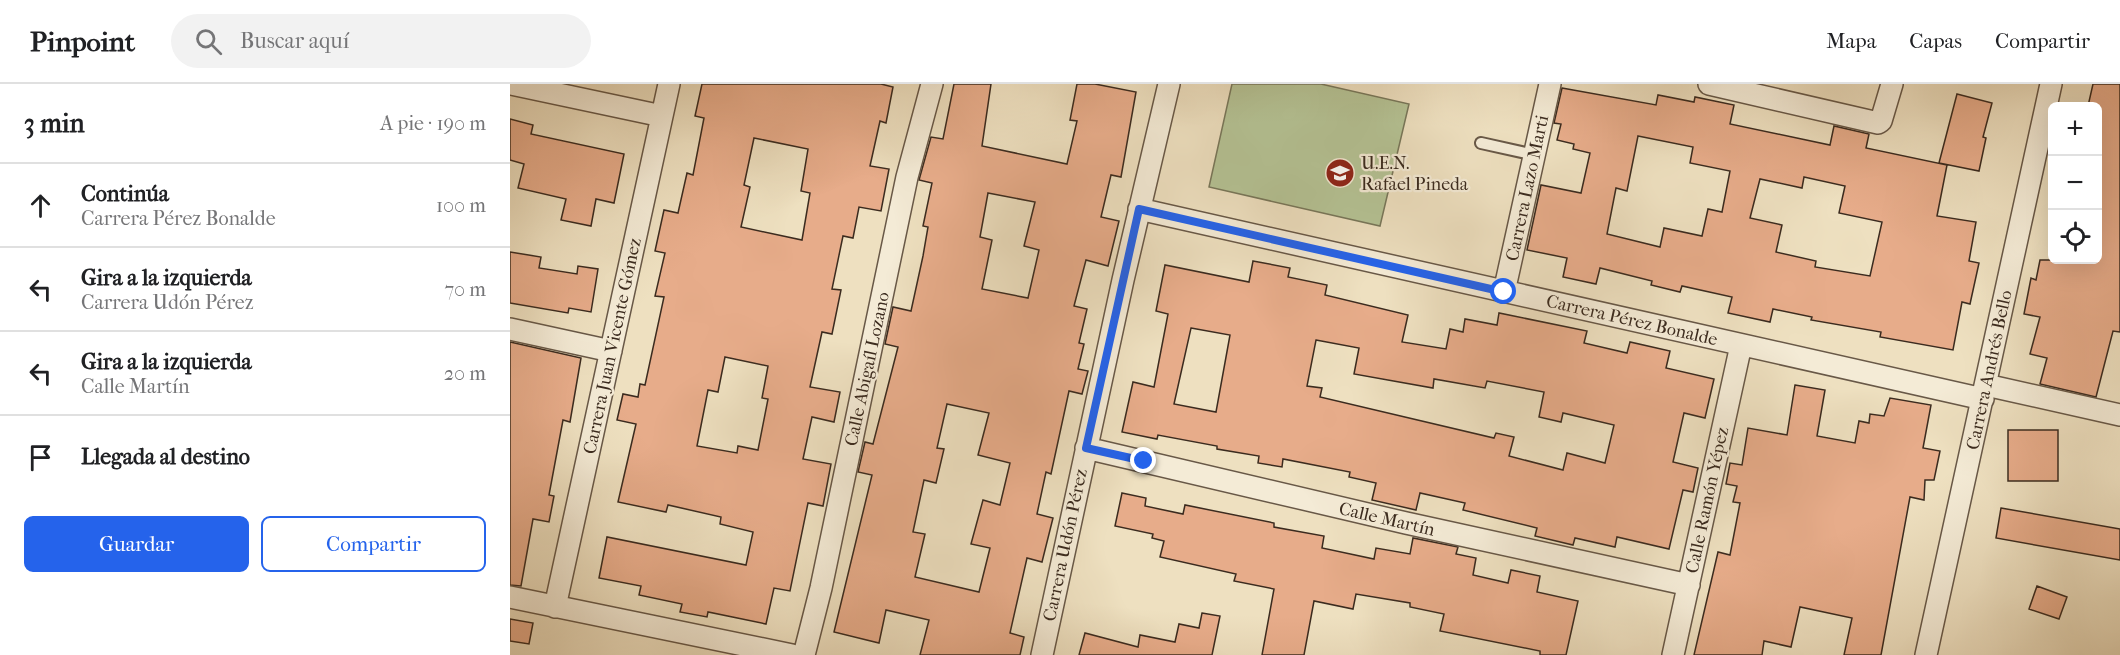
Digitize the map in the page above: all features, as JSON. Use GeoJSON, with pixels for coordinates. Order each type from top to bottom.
{"type":"FeatureCollection","features":[{"type":"Feature","properties":{"kind":"street"},"geometry":{"type":"LineString","coordinates":[[511,84],[662,116]]}},
{"type":"Feature","properties":{"kind":"street","name":"Carrera Juan Vicente Gómez"},"geometry":{"type":"LineString","coordinates":[[555,607],[669,84]]}},
{"type":"Feature","properties":{"kind":"street","name":"Calle Abigaíl Lozano"},"geometry":{"type":"LineString","coordinates":[[804,655],[907,177],[932,84]]}},
{"type":"Feature","properties":{"kind":"street","name":"Carrera Udón Pérez"},"geometry":{"type":"LineString","coordinates":[[1041,655],[1139,209],[1169,84]]}},
{"type":"Feature","properties":{"kind":"street","name":"Carrera Lazo Marti"},"geometry":{"type":"LineString","coordinates":[[1504,292],[1550,84]]}},
{"type":"Feature","properties":{"kind":"street"},"geometry":{"type":"LineString","coordinates":[[1709,84],[1791,93],[1878,123],[1881,120],[1892,84]]}},
{"type":"Feature","properties":{"kind":"street","name":"Carrera Andrés Bello"},"geometry":{"type":"LineString","coordinates":[[1926,655],[2051,84]]}},
{"type":"Feature","properties":{"kind":"street","name":"Carrera Pérez Bonalde"},"geometry":{"type":"LineString","coordinates":[[1139,209],[1742,345],[1985,392],[2120,414]]}},
{"type":"Feature","properties":{"kind":"street"},"geometry":{"type":"LineString","coordinates":[[510,329],[611,351]]}},
{"type":"Feature","properties":{"kind":"street","name":"Calle Ramón Yépez"},"geometry":{"type":"LineString","coordinates":[[1673,655],[1742,345]]}},
{"type":"Feature","properties":{"kind":"street","name":"Calle Martín"},"geometry":{"type":"LineString","coordinates":[[1086,448],[1373,516],[1689,585]]}},
{"type":"Feature","properties":{"kind":"street"},"geometry":{"type":"LineString","coordinates":[[510,597],[792,655]]}},
{"type":"Feature","properties":{"kind":"lane"},"geometry":{"type":"LineString","coordinates":[[1481,143],[1535,155]]}},
{"type":"Feature","properties":{"kind":"green space"},"geometry":{"type":"Polygon","coordinates":[[[1232,84],[1321,84],[1409,104],[1380,226],[1209,187],[1232,84]]]}},
{"type":"Feature","properties":{"kind":"building"},"geometry":{"type":"Polygon","coordinates":[[[702,84],[881,84],[893,87],[886,123],[880,121],[870,166],[889,169],[881,211],[859,207],[853,238],[843,236],[832,289],[841,290],[832,334],[822,332],[810,387],[840,392],[834,422],[812,417],[803,459],[831,464],[823,506],[808,503],[790,591],[774,588],[766,624],[708,612],[707,617],[680,612],[682,604],[639,595],[641,586],[599,578],[607,537],[746,565],[753,532],[720,524],[721,517],[668,505],[666,512],[618,502],[636,424],[617,420],[623,394],[638,397],[640,384],[645,385],[664,297],[655,296],[665,253],[655,251],[664,210],[678,213],[687,173],[693,175],[704,118],[695,116],[702,84]],[[754,138],[744,185],[750,187],[741,227],[802,240],[810,193],[801,191],[808,149],[754,138]],[[725,357],[718,392],[708,390],[697,446],[737,453],[738,446],[758,450],[768,399],[762,398],[768,366],[725,357]]]}},
{"type":"Feature","properties":{"kind":"building"},"geometry":{"type":"Polygon","coordinates":[[[954,84],[991,84],[982,146],[1067,164],[1077,121],[1070,120],[1077,84],[1095,84],[1136,92],[1121,177],[1111,175],[1101,217],[1119,221],[1108,266],[1086,260],[1074,306],[1087,309],[1079,343],[1084,344],[1078,369],[1088,371],[1082,394],[1069,391],[1051,474],[1046,472],[1037,514],[1053,518],[1042,562],[1027,558],[1010,633],[1024,637],[1020,655],[920,655],[929,620],[886,610],[879,643],[834,632],[872,475],[858,472],[865,442],[873,444],[898,347],[885,344],[893,307],[911,311],[923,256],[928,227],[923,226],[932,183],[919,180],[931,137],[943,139],[954,84]],[[988,193],[980,237],[992,240],[982,289],[1028,298],[1039,250],[1024,246],[1035,202],[988,193]],[[947,404],[937,448],[944,449],[936,483],[924,480],[913,532],[925,534],[915,577],[979,592],[990,548],[971,544],[983,500],[1000,505],[1010,463],[978,455],[989,413],[947,404]]]}},
{"type":"Feature","properties":{"kind":"building"},"geometry":{"type":"Polygon","coordinates":[[[2093,84],[2120,84],[2120,332],[2113,331],[2096,397],[2040,384],[2047,358],[2030,354],[2040,317],[2024,314],[2031,278],[2036,280],[2040,260],[2048,260],[2048,264],[2102,264],[2102,102],[2089,102],[2093,84]]]}},
{"type":"Feature","properties":{"kind":"building"},"geometry":{"type":"Polygon","coordinates":[[[1562,88],[1656,105],[1658,95],[1694,102],[1695,97],[1734,105],[1730,124],[1830,145],[1834,126],[1869,134],[1866,148],[1947,165],[1937,216],[1976,222],[1969,261],[1979,263],[1970,304],[1962,302],[1953,350],[1880,337],[1881,332],[1811,320],[1812,317],[1773,309],[1770,322],[1728,313],[1732,297],[1682,286],[1680,292],[1651,285],[1652,281],[1600,268],[1596,284],[1563,277],[1567,258],[1527,250],[1541,185],[1581,193],[1590,153],[1573,149],[1574,144],[1557,140],[1561,124],[1554,123],[1562,88]],[[1638,136],[1627,191],[1616,188],[1607,234],[1660,247],[1664,228],[1702,236],[1708,209],[1722,212],[1730,171],[1690,163],[1693,147],[1638,136]],[[1804,177],[1802,188],[1760,179],[1750,218],[1782,225],[1776,252],[1816,261],[1815,267],[1870,276],[1882,222],[1839,213],[1845,186],[1804,177]]]}},
{"type":"Feature","properties":{"kind":"building"},"geometry":{"type":"Polygon","coordinates":[[[1957,94],[1992,103],[1983,137],[1986,138],[1979,171],[1939,163],[1957,94]]]}},
{"type":"Feature","properties":{"kind":"building"},"geometry":{"type":"Polygon","coordinates":[[[510,119],[533,125],[531,134],[624,154],[614,203],[596,199],[591,226],[561,220],[566,199],[518,188],[524,164],[510,160],[510,119]]]}},
{"type":"Feature","properties":{"kind":"building"},"geometry":{"type":"Polygon","coordinates":[[[510,252],[541,257],[539,268],[577,274],[578,266],[598,269],[591,312],[569,308],[568,313],[510,303],[510,252]]]}},
{"type":"Feature","properties":{"kind":"building"},"geometry":{"type":"Polygon","coordinates":[[[1253,261],[1290,268],[1288,277],[1327,285],[1325,295],[1408,315],[1402,342],[1446,349],[1450,329],[1463,332],[1465,319],[1497,325],[1499,313],[1587,331],[1584,343],[1627,353],[1630,342],[1670,351],[1666,368],[1714,379],[1705,418],[1684,413],[1673,462],[1698,468],[1693,492],[1683,490],[1669,549],[1617,537],[1615,547],[1575,538],[1573,545],[1535,536],[1537,528],[1463,510],[1465,503],[1420,493],[1416,510],[1372,500],[1376,483],[1349,477],[1350,472],[1283,459],[1282,467],[1258,463],[1259,456],[1217,449],[1217,446],[1158,435],[1157,439],[1122,432],[1133,382],[1154,387],[1168,314],[1156,311],[1165,265],[1249,282],[1253,261]],[[1191,328],[1174,404],[1216,412],[1230,335],[1191,328]],[[1316,340],[1307,386],[1322,388],[1320,397],[1494,438],[1496,433],[1514,437],[1509,456],[1563,470],[1567,453],[1605,463],[1614,425],[1563,413],[1561,422],[1539,417],[1544,392],[1487,381],[1485,388],[1434,379],[1433,388],[1354,374],[1359,348],[1316,340]]]}},
{"type":"Feature","properties":{"kind":"building"},"geometry":{"type":"Polygon","coordinates":[[[510,342],[581,358],[570,422],[563,420],[549,495],[554,496],[549,522],[533,519],[521,586],[510,585],[510,342]]]}},
{"type":"Feature","properties":{"kind":"building"},"geometry":{"type":"Polygon","coordinates":[[[1795,385],[1825,390],[1817,436],[1855,443],[1859,421],[1869,423],[1870,414],[1884,416],[1890,398],[1931,405],[1923,448],[1940,451],[1934,480],[1925,480],[1924,500],[1910,497],[1881,655],[1844,655],[1852,618],[1800,607],[1791,647],[1764,641],[1762,655],[1694,655],[1718,552],[1730,555],[1740,503],[1733,502],[1737,486],[1726,484],[1730,463],[1742,465],[1748,428],[1787,435],[1795,385]]]}},
{"type":"Feature","properties":{"kind":"building"},"geometry":{"type":"Polygon","coordinates":[[[2008,430],[2058,430],[2058,481],[2008,481],[2008,430]]]}},
{"type":"Feature","properties":{"kind":"building"},"geometry":{"type":"Polygon","coordinates":[[[1122,493],[1146,498],[1145,506],[1183,514],[1185,505],[1274,523],[1274,527],[1324,536],[1322,548],[1374,559],[1376,548],[1410,554],[1413,538],[1458,547],[1456,554],[1476,558],[1473,575],[1508,583],[1511,570],[1540,576],[1537,592],[1578,601],[1566,655],[1540,655],[1540,651],[1440,631],[1444,614],[1410,607],[1410,603],[1356,594],[1353,609],[1314,601],[1304,655],[1262,655],[1274,589],[1234,581],[1236,574],[1160,557],[1164,541],[1152,538],[1153,534],[1115,526],[1122,493]]]}},
{"type":"Feature","properties":{"kind":"building"},"geometry":{"type":"Polygon","coordinates":[[[2001,508],[2120,529],[2120,560],[1996,538],[2001,508]]]}},
{"type":"Feature","properties":{"kind":"building"},"geometry":{"type":"Polygon","coordinates":[[[2037,586],[2067,597],[2059,619],[2029,609],[2037,586]]]}},
{"type":"Feature","properties":{"kind":"building"},"geometry":{"type":"Polygon","coordinates":[[[1202,613],[1220,616],[1212,655],[1079,655],[1085,633],[1138,647],[1140,635],[1175,642],[1179,624],[1199,628],[1202,613]]]}},
{"type":"Feature","properties":{"kind":"building"},"geometry":{"type":"Polygon","coordinates":[[[510,619],[533,623],[529,644],[510,641],[510,619]]]}},
{"type":"Feature","properties":{"kind":"place","name":"U.E.N. Rafael Pineda"},"geometry":{"type":"Point","coordinates":[1340,173]}},
{"type":"Feature","properties":{"kind":"route"},"geometry":{"type":"LineString","coordinates":[[1144,461],[1086,448],[1139,209],[1504,292]]}}]}
